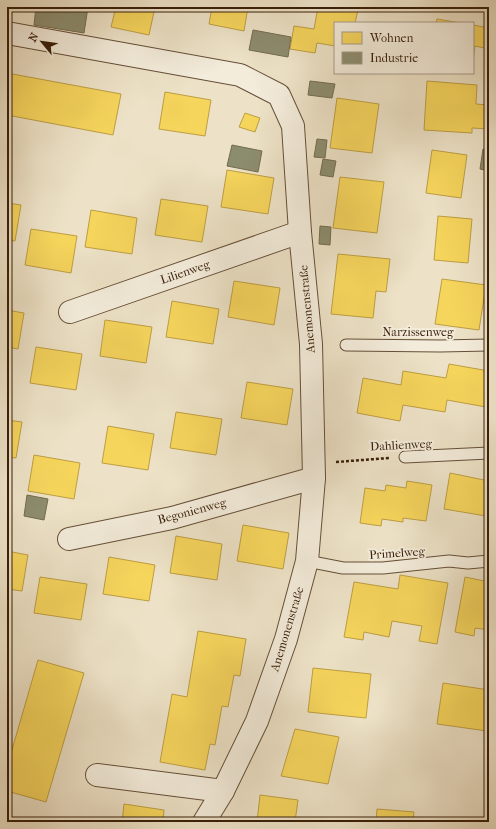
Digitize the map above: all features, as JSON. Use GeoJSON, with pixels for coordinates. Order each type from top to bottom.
{"type":"FeatureCollection","features":[{"type":"Feature","properties":{"kind":"street","name":"Anemonenstraße"},"geometry":{"type":"LineString","coordinates":[[7,34],[240,75],[279,95],[293,126],[300,232],[311,344],[314,471],[307,561],[286,639],[256,721],[223,791],[204,822]]}},
{"type":"Feature","properties":{"kind":"street","name":"Lilienweg"},"geometry":{"type":"LineString","coordinates":[[70,312],[300,232]]}},
{"type":"Feature","properties":{"kind":"street","name":"Begonienweg"},"geometry":{"type":"LineString","coordinates":[[69,539],[172,518],[314,471]]}},
{"type":"Feature","properties":{"kind":"street"},"geometry":{"type":"LineString","coordinates":[[97,774],[223,791]]}},
{"type":"Feature","properties":{"kind":"lane","name":"Narzissenweg"},"geometry":{"type":"LineString","coordinates":[[346,345],[489,345]]}},
{"type":"Feature","properties":{"kind":"lane","name":"Dahlienweg"},"geometry":{"type":"LineString","coordinates":[[405,457],[489,453]]}},
{"type":"Feature","properties":{"kind":"lane","name":"Primelweg"},"geometry":{"type":"LineString","coordinates":[[307,561],[343,568],[383,568],[449,561],[468,563],[489,561]]}},
{"type":"Feature","properties":{"kind":"path","name":"Dahlienweg"},"geometry":{"type":"LineString","coordinates":[[314,471],[405,457]]}},
{"type":"Feature","properties":{"kind":"building: Wohnen"},"geometry":{"type":"Polygon","coordinates":[[[116,7],[155,7],[149,35],[111,27],[116,7]]]}},
{"type":"Feature","properties":{"kind":"building: Wohnen"},"geometry":{"type":"Polygon","coordinates":[[[212,7],[248,7],[244,31],[209,24],[212,7]]]}},
{"type":"Feature","properties":{"kind":"building: Wohnen"},"geometry":{"type":"Polygon","coordinates":[[[318,7],[365,7],[364,11],[358,10],[355,22],[334,22],[334,46],[317,43],[315,53],[290,49],[294,26],[314,29],[318,7]]]}},
{"type":"Feature","properties":{"kind":"building: Wohnen"},"geometry":{"type":"Polygon","coordinates":[[[437,19],[455,22],[436,22],[437,19]]]}},
{"type":"Feature","properties":{"kind":"building: Wohnen"},"geometry":{"type":"Polygon","coordinates":[[[474,25],[489,28],[489,49],[475,46],[474,53],[474,25]]]}},
{"type":"Feature","properties":{"kind":"building: Wohnen"},"geometry":{"type":"Polygon","coordinates":[[[7,73],[121,94],[113,135],[7,115],[7,73]]]}},
{"type":"Feature","properties":{"kind":"building: Wohnen"},"geometry":{"type":"Polygon","coordinates":[[[427,81],[477,85],[476,104],[489,105],[489,129],[472,128],[472,133],[424,130],[427,81]]]}},
{"type":"Feature","properties":{"kind":"building: Wohnen"},"geometry":{"type":"Polygon","coordinates":[[[165,92],[211,100],[205,136],[159,129],[165,92]]]}},
{"type":"Feature","properties":{"kind":"building: Wohnen"},"geometry":{"type":"Polygon","coordinates":[[[337,98],[379,104],[372,153],[330,148],[337,98]]]}},
{"type":"Feature","properties":{"kind":"building: Wohnen"},"geometry":{"type":"Polygon","coordinates":[[[245,113],[260,118],[255,132],[239,127],[245,113]]]}},
{"type":"Feature","properties":{"kind":"building: Wohnen"},"geometry":{"type":"Polygon","coordinates":[[[432,150],[467,155],[461,198],[426,193],[432,150]]]}},
{"type":"Feature","properties":{"kind":"building: Wohnen"},"geometry":{"type":"Polygon","coordinates":[[[227,170],[274,178],[268,214],[221,207],[227,170]]]}},
{"type":"Feature","properties":{"kind":"building: Wohnen"},"geometry":{"type":"Polygon","coordinates":[[[340,177],[384,182],[377,233],[333,228],[340,177]]]}},
{"type":"Feature","properties":{"kind":"building: Wohnen"},"geometry":{"type":"Polygon","coordinates":[[[161,199],[208,206],[202,242],[155,235],[161,199]]]}},
{"type":"Feature","properties":{"kind":"building: Wohnen"},"geometry":{"type":"Polygon","coordinates":[[[7,203],[21,205],[15,241],[7,240],[7,203]]]}},
{"type":"Feature","properties":{"kind":"building: Wohnen"},"geometry":{"type":"Polygon","coordinates":[[[91,210],[137,218],[132,254],[85,247],[91,210]]]}},
{"type":"Feature","properties":{"kind":"building: Wohnen"},"geometry":{"type":"Polygon","coordinates":[[[438,216],[472,219],[468,263],[434,260],[438,216]]]}},
{"type":"Feature","properties":{"kind":"building: Wohnen"},"geometry":{"type":"Polygon","coordinates":[[[31,229],[77,236],[71,273],[25,265],[31,229]]]}},
{"type":"Feature","properties":{"kind":"building: Wohnen"},"geometry":{"type":"Polygon","coordinates":[[[338,254],[390,259],[386,292],[376,291],[373,318],[331,314],[338,254]]]}},
{"type":"Feature","properties":{"kind":"building: Wohnen"},"geometry":{"type":"Polygon","coordinates":[[[442,279],[486,285],[479,330],[435,324],[442,279]]]}},
{"type":"Feature","properties":{"kind":"building: Wohnen"},"geometry":{"type":"Polygon","coordinates":[[[234,281],[280,288],[274,325],[228,317],[234,281]]]}},
{"type":"Feature","properties":{"kind":"building: Wohnen"},"geometry":{"type":"Polygon","coordinates":[[[172,301],[219,309],[213,344],[166,337],[172,301]]]}},
{"type":"Feature","properties":{"kind":"building: Wohnen"},"geometry":{"type":"Polygon","coordinates":[[[7,310],[24,313],[18,349],[7,347],[7,310]]]}},
{"type":"Feature","properties":{"kind":"building: Wohnen"},"geometry":{"type":"Polygon","coordinates":[[[105,320],[152,327],[146,363],[100,356],[105,320]]]}},
{"type":"Feature","properties":{"kind":"building: Wohnen"},"geometry":{"type":"Polygon","coordinates":[[[36,347],[82,354],[76,390],[30,383],[36,347]]]}},
{"type":"Feature","properties":{"kind":"building: Wohnen"},"geometry":{"type":"Polygon","coordinates":[[[449,364],[489,371],[489,397],[487,397],[486,407],[447,400],[445,412],[403,405],[400,421],[357,413],[363,378],[401,385],[403,371],[446,378],[449,364]]]}},
{"type":"Feature","properties":{"kind":"building: Wohnen"},"geometry":{"type":"Polygon","coordinates":[[[247,382],[293,389],[287,425],[241,418],[247,382]]]}},
{"type":"Feature","properties":{"kind":"building: Wohnen"},"geometry":{"type":"Polygon","coordinates":[[[176,412],[222,419],[216,455],[170,448],[176,412]]]}},
{"type":"Feature","properties":{"kind":"building: Wohnen"},"geometry":{"type":"Polygon","coordinates":[[[7,420],[22,422],[16,458],[7,457],[7,420]]]}},
{"type":"Feature","properties":{"kind":"building: Wohnen"},"geometry":{"type":"Polygon","coordinates":[[[108,426],[154,434],[148,470],[102,463],[108,426]]]}},
{"type":"Feature","properties":{"kind":"building: Wohnen"},"geometry":{"type":"Polygon","coordinates":[[[34,455],[80,463],[74,499],[28,491],[34,455]]]}},
{"type":"Feature","properties":{"kind":"building: Wohnen"},"geometry":{"type":"Polygon","coordinates":[[[450,473],[489,481],[489,502],[486,516],[444,509],[450,473]]]}},
{"type":"Feature","properties":{"kind":"building: Wohnen"},"geometry":{"type":"Polygon","coordinates":[[[407,481],[432,485],[426,521],[403,518],[403,522],[382,519],[381,526],[360,523],[365,488],[385,491],[386,485],[406,488],[407,481]]]}},
{"type":"Feature","properties":{"kind":"building: Wohnen"},"geometry":{"type":"Polygon","coordinates":[[[243,525],[289,533],[283,569],[237,561],[243,525]]]}},
{"type":"Feature","properties":{"kind":"building: Wohnen"},"geometry":{"type":"Polygon","coordinates":[[[176,536],[222,544],[217,580],[170,573],[176,536]]]}},
{"type":"Feature","properties":{"kind":"building: Wohnen"},"geometry":{"type":"Polygon","coordinates":[[[7,551],[28,555],[22,591],[7,589],[7,551]]]}},
{"type":"Feature","properties":{"kind":"building: Wohnen"},"geometry":{"type":"Polygon","coordinates":[[[109,557],[155,565],[149,601],[103,594],[109,557]]]}},
{"type":"Feature","properties":{"kind":"building: Wohnen"},"geometry":{"type":"Polygon","coordinates":[[[400,575],[448,583],[437,644],[419,641],[422,626],[392,621],[389,637],[364,632],[363,640],[344,637],[354,582],[398,589],[400,575]]]}},
{"type":"Feature","properties":{"kind":"building: Wohnen"},"geometry":{"type":"Polygon","coordinates":[[[40,577],[87,584],[81,620],[34,613],[40,577]]]}},
{"type":"Feature","properties":{"kind":"building: Wohnen"},"geometry":{"type":"Polygon","coordinates":[[[465,577],[489,582],[489,630],[475,628],[474,636],[455,632],[465,577]]]}},
{"type":"Feature","properties":{"kind":"building: Wohnen"},"geometry":{"type":"Polygon","coordinates":[[[198,631],[246,639],[240,676],[234,675],[228,707],[222,706],[215,745],[210,744],[205,770],[160,762],[172,694],[187,697],[198,631]]]}},
{"type":"Feature","properties":{"kind":"building: Wohnen"},"geometry":{"type":"Polygon","coordinates":[[[38,660],[84,673],[46,802],[7,791],[7,767],[38,660]]]}},
{"type":"Feature","properties":{"kind":"building: Wohnen"},"geometry":{"type":"Polygon","coordinates":[[[313,668],[371,674],[366,718],[308,712],[313,668]]]}},
{"type":"Feature","properties":{"kind":"building: Wohnen"},"geometry":{"type":"Polygon","coordinates":[[[443,683],[489,690],[489,716],[487,731],[437,724],[443,683]]]}},
{"type":"Feature","properties":{"kind":"building: Wohnen"},"geometry":{"type":"Polygon","coordinates":[[[295,729],[339,737],[328,784],[281,776],[295,729]]]}},
{"type":"Feature","properties":{"kind":"building: Wohnen"},"geometry":{"type":"Polygon","coordinates":[[[260,795],[298,800],[295,822],[257,822],[260,795]]]}},
{"type":"Feature","properties":{"kind":"building: Wohnen"},"geometry":{"type":"Polygon","coordinates":[[[124,804],[164,810],[163,822],[122,822],[124,804]]]}},
{"type":"Feature","properties":{"kind":"building: Wohnen"},"geometry":{"type":"Polygon","coordinates":[[[377,809],[414,812],[413,822],[376,822],[377,809]]]}},
{"type":"Feature","properties":{"kind":"building: Industrie"},"geometry":{"type":"Polygon","coordinates":[[[36,7],[88,7],[84,33],[34,25],[36,7]]]}},
{"type":"Feature","properties":{"kind":"building: Industrie"},"geometry":{"type":"Polygon","coordinates":[[[253,30],[291,37],[288,57],[249,50],[253,30]]]}},
{"type":"Feature","properties":{"kind":"building: Industrie"},"geometry":{"type":"Polygon","coordinates":[[[310,81],[335,84],[332,98],[308,95],[310,81]]]}},
{"type":"Feature","properties":{"kind":"building: Industrie"},"geometry":{"type":"Polygon","coordinates":[[[317,139],[327,140],[325,158],[314,157],[317,139]]]}},
{"type":"Feature","properties":{"kind":"building: Industrie"},"geometry":{"type":"Polygon","coordinates":[[[232,145],[262,151],[258,172],[227,166],[232,145]]]}},
{"type":"Feature","properties":{"kind":"building: Industrie"},"geometry":{"type":"Polygon","coordinates":[[[483,149],[489,150],[489,171],[480,169],[483,149]]]}},
{"type":"Feature","properties":{"kind":"building: Industrie"},"geometry":{"type":"Polygon","coordinates":[[[323,159],[336,161],[333,177],[320,175],[323,159]]]}},
{"type":"Feature","properties":{"kind":"building: Industrie"},"geometry":{"type":"Polygon","coordinates":[[[320,226],[331,227],[330,245],[319,244],[320,226]]]}},
{"type":"Feature","properties":{"kind":"building: Industrie"},"geometry":{"type":"Polygon","coordinates":[[[27,495],[48,499],[44,520],[24,516],[27,495]]]}}]}
